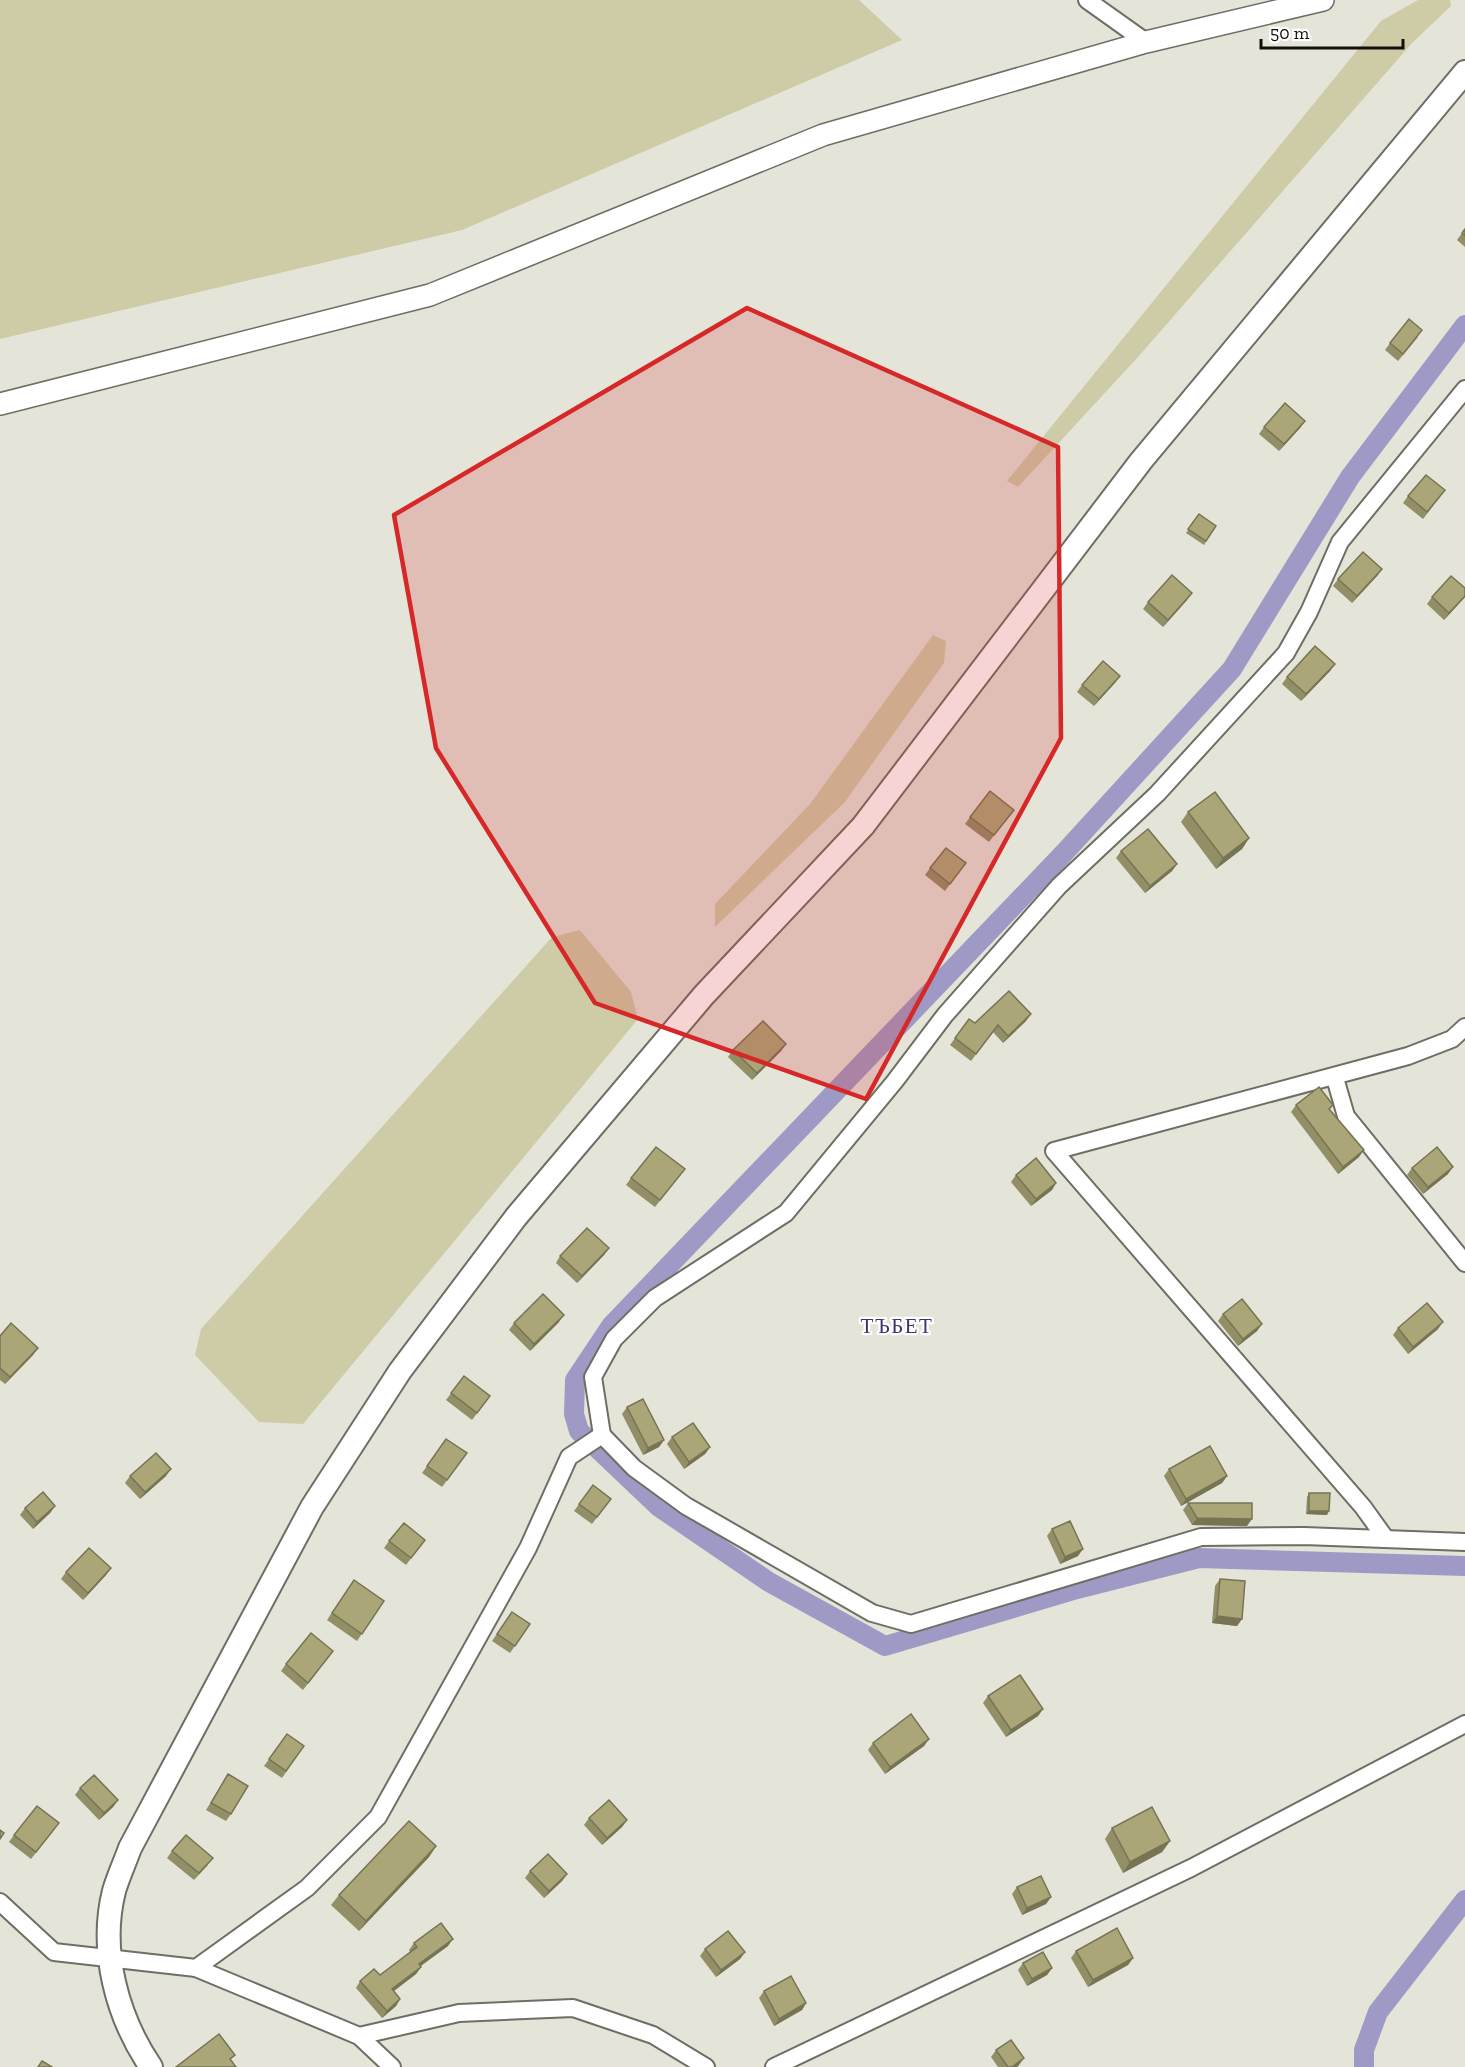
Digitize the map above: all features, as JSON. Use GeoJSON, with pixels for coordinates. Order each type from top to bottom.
{"type":"FeatureCollection","features":[{"type":"Feature","properties":{"kind":"main road"},"geometry":{"type":"LineString","coordinates":[[141,2062],[117,2001],[110,1957],[110,1925],[114,1892],[130,1848],[312,1507],[400,1371],[516,1218],[704,995],[863,826],[1141,461],[1465,72]]}},
{"type":"Feature","properties":{"kind":"street"},"geometry":{"type":"LineString","coordinates":[[1087,0],[1146,42]]}},
{"type":"Feature","properties":{"kind":"street"},"geometry":{"type":"LineString","coordinates":[[0,404],[430,295],[823,135],[1146,42],[1323,0]]}},
{"type":"Feature","properties":{"kind":"street"},"geometry":{"type":"LineString","coordinates":[[1465,389],[1340,542],[1309,612],[1286,653],[1157,794],[1059,886],[945,1015],[895,1081],[786,1213],[655,1298],[614,1339],[593,1377],[602,1436],[634,1468],[686,1506],[872,1613],[911,1624],[1201,1537],[1304,1536],[1465,1542]]}},
{"type":"Feature","properties":{"kind":"street"},"geometry":{"type":"LineString","coordinates":[[1386,1539],[1363,1508],[1054,1151],[1335,1078],[1408,1056],[1452,1039],[1465,1027]]}},
{"type":"Feature","properties":{"kind":"street"},"geometry":{"type":"LineString","coordinates":[[1335,1078],[1346,1116],[1465,1263]]}},
{"type":"Feature","properties":{"kind":"street"},"geometry":{"type":"LineString","coordinates":[[196,1968],[307,1888],[378,1817],[528,1548],[570,1457],[602,1436]]}},
{"type":"Feature","properties":{"kind":"street"},"geometry":{"type":"LineString","coordinates":[[774,2067],[1191,1868],[1465,1724]]}},
{"type":"Feature","properties":{"kind":"street"},"geometry":{"type":"LineString","coordinates":[[0,1902],[54,1952],[196,1968],[359,2036],[392,2067]]}},
{"type":"Feature","properties":{"kind":"street"},"geometry":{"type":"LineString","coordinates":[[359,2036],[459,2013],[573,2008],[654,2035],[706,2067]]}},
{"type":"Feature","properties":{"kind":"highlighted area"},"geometry":{"type":"Polygon","coordinates":[[[747,308],[1058,447],[1061,738],[866,1099],[595,1003],[436,748],[394,515],[747,308]]]}},
{"type":"Feature","properties":{"kind":"shaded area"},"geometry":{"type":"Polygon","coordinates":[[[0,0],[859,0],[902,40],[462,230],[0,339],[0,0]]]}},
{"type":"Feature","properties":{"kind":"shaded area"},"geometry":{"type":"Polygon","coordinates":[[[1418,0],[1450,0],[1451,6],[1412,43],[1138,357],[1018,487],[1007,481],[1381,21],[1418,0]]]}},
{"type":"Feature","properties":{"kind":"shaded area"},"geometry":{"type":"Polygon","coordinates":[[[933,635],[946,641],[944,663],[845,802],[715,927],[715,904],[810,804],[933,635]]]}},
{"type":"Feature","properties":{"kind":"shaded area"},"geometry":{"type":"Polygon","coordinates":[[[580,930],[631,992],[638,1019],[303,1424],[259,1422],[195,1355],[201,1329],[552,937],[580,930]]]}},
{"type":"Feature","properties":{"kind":"building"},"geometry":{"type":"Polygon","coordinates":[[[1409,319],[1422,330],[1403,354],[1390,343],[1409,319]]]}},
{"type":"Feature","properties":{"kind":"building"},"geometry":{"type":"Polygon","coordinates":[[[1285,403],[1305,421],[1284,444],[1264,427],[1285,403]]]}},
{"type":"Feature","properties":{"kind":"building"},"geometry":{"type":"Polygon","coordinates":[[[1426,475],[1445,490],[1427,512],[1408,496],[1426,475]]]}},
{"type":"Feature","properties":{"kind":"building"},"geometry":{"type":"Polygon","coordinates":[[[1199,514],[1216,526],[1206,541],[1188,529],[1199,514]]]}},
{"type":"Feature","properties":{"kind":"building"},"geometry":{"type":"Polygon","coordinates":[[[1363,552],[1382,569],[1357,596],[1338,579],[1363,552]]]}},
{"type":"Feature","properties":{"kind":"building"},"geometry":{"type":"Polygon","coordinates":[[[1172,575],[1192,593],[1168,620],[1148,602],[1172,575]]]}},
{"type":"Feature","properties":{"kind":"building"},"geometry":{"type":"Polygon","coordinates":[[[1451,576],[1465,588],[1465,596],[1449,613],[1432,597],[1451,576]]]}},
{"type":"Feature","properties":{"kind":"building"},"geometry":{"type":"Polygon","coordinates":[[[1315,646],[1335,664],[1306,694],[1287,677],[1315,646]]]}},
{"type":"Feature","properties":{"kind":"building"},"geometry":{"type":"Polygon","coordinates":[[[1103,661],[1120,676],[1099,699],[1082,685],[1103,661]]]}},
{"type":"Feature","properties":{"kind":"building"},"geometry":{"type":"Polygon","coordinates":[[[990,791],[1014,810],[994,835],[970,817],[990,791]]]}},
{"type":"Feature","properties":{"kind":"building"},"geometry":{"type":"Polygon","coordinates":[[[1215,792],[1249,838],[1223,858],[1188,812],[1215,792]]]}},
{"type":"Feature","properties":{"kind":"building"},"geometry":{"type":"Polygon","coordinates":[[[1148,829],[1177,864],[1150,886],[1121,851],[1148,829]]]}},
{"type":"Feature","properties":{"kind":"building"},"geometry":{"type":"Polygon","coordinates":[[[946,848],[966,863],[950,884],[930,868],[946,848]]]}},
{"type":"Feature","properties":{"kind":"building"},"geometry":{"type":"Polygon","coordinates":[[[1009,991],[1031,1014],[1008,1036],[998,1025],[976,1054],[955,1038],[969,1019],[975,1023],[1009,991]]]}},
{"type":"Feature","properties":{"kind":"building"},"geometry":{"type":"Polygon","coordinates":[[[763,1021],[786,1044],[757,1073],[733,1050],[763,1021]]]}},
{"type":"Feature","properties":{"kind":"building"},"geometry":{"type":"Polygon","coordinates":[[[1319,1087],[1333,1105],[1329,1109],[1364,1150],[1343,1167],[1296,1105],[1319,1087]]]}},
{"type":"Feature","properties":{"kind":"building"},"geometry":{"type":"Polygon","coordinates":[[[656,1147],[685,1169],[660,1200],[631,1178],[656,1147]]]}},
{"type":"Feature","properties":{"kind":"building"},"geometry":{"type":"Polygon","coordinates":[[[1437,1147],[1453,1167],[1428,1187],[1412,1168],[1437,1147]]]}},
{"type":"Feature","properties":{"kind":"building"},"geometry":{"type":"Polygon","coordinates":[[[1036,1158],[1056,1183],[1036,1199],[1016,1175],[1036,1158]]]}},
{"type":"Feature","properties":{"kind":"building"},"geometry":{"type":"Polygon","coordinates":[[[587,1228],[609,1248],[582,1276],[560,1256],[587,1228]]]}},
{"type":"Feature","properties":{"kind":"building"},"geometry":{"type":"Polygon","coordinates":[[[543,1294],[564,1315],[534,1344],[514,1323],[543,1294]]]}},
{"type":"Feature","properties":{"kind":"building"},"geometry":{"type":"Polygon","coordinates":[[[1242,1299],[1262,1324],[1243,1339],[1223,1314],[1242,1299]]]}},
{"type":"Feature","properties":{"kind":"building"},"geometry":{"type":"Polygon","coordinates":[[[1427,1303],[1443,1322],[1413,1347],[1398,1328],[1427,1303]]]}},
{"type":"Feature","properties":{"kind":"building"},"geometry":{"type":"Polygon","coordinates":[[[11,1323],[38,1348],[10,1377],[0,1368],[0,1336],[11,1323]]]}},
{"type":"Feature","properties":{"kind":"building"},"geometry":{"type":"Polygon","coordinates":[[[464,1376],[490,1396],[477,1413],[451,1393],[464,1376]]]}},
{"type":"Feature","properties":{"kind":"building"},"geometry":{"type":"Polygon","coordinates":[[[643,1399],[664,1440],[648,1448],[627,1407],[643,1399]]]}},
{"type":"Feature","properties":{"kind":"building"},"geometry":{"type":"Polygon","coordinates":[[[693,1423],[710,1447],[689,1462],[672,1437],[693,1423]]]}},
{"type":"Feature","properties":{"kind":"building"},"geometry":{"type":"Polygon","coordinates":[[[446,1439],[467,1453],[447,1480],[427,1466],[446,1439]]]}},
{"type":"Feature","properties":{"kind":"building"},"geometry":{"type":"Polygon","coordinates":[[[1210,1446],[1227,1476],[1186,1499],[1169,1469],[1210,1446]]]}},
{"type":"Feature","properties":{"kind":"building"},"geometry":{"type":"Polygon","coordinates":[[[156,1453],[171,1469],[145,1492],[130,1476],[156,1453]]]}},
{"type":"Feature","properties":{"kind":"building"},"geometry":{"type":"Polygon","coordinates":[[[593,1485],[611,1499],[597,1517],[579,1504],[593,1485]]]}},
{"type":"Feature","properties":{"kind":"building"},"geometry":{"type":"Polygon","coordinates":[[[43,1492],[55,1506],[37,1522],[25,1508],[43,1492]]]}},
{"type":"Feature","properties":{"kind":"building"},"geometry":{"type":"Polygon","coordinates":[[[1309,1493],[1330,1493],[1329,1511],[1309,1511],[1309,1493]]]}},
{"type":"Feature","properties":{"kind":"building"},"geometry":{"type":"Polygon","coordinates":[[[1188,1503],[1252,1503],[1252,1519],[1197,1518],[1188,1503]]]}},
{"type":"Feature","properties":{"kind":"building"},"geometry":{"type":"Polygon","coordinates":[[[1070,1521],[1083,1549],[1065,1557],[1052,1529],[1070,1521]]]}},
{"type":"Feature","properties":{"kind":"building"},"geometry":{"type":"Polygon","coordinates":[[[404,1523],[425,1540],[411,1558],[389,1541],[404,1523]]]}},
{"type":"Feature","properties":{"kind":"building"},"geometry":{"type":"Polygon","coordinates":[[[89,1548],[111,1568],[88,1593],[66,1572],[89,1548]]]}},
{"type":"Feature","properties":{"kind":"building"},"geometry":{"type":"Polygon","coordinates":[[[1220,1579],[1245,1581],[1242,1619],[1217,1616],[1220,1579]]]}},
{"type":"Feature","properties":{"kind":"building"},"geometry":{"type":"Polygon","coordinates":[[[354,1580],[384,1601],[362,1634],[332,1613],[354,1580]]]}},
{"type":"Feature","properties":{"kind":"building"},"geometry":{"type":"Polygon","coordinates":[[[512,1612],[530,1624],[515,1646],[497,1634],[512,1612]]]}},
{"type":"Feature","properties":{"kind":"building"},"geometry":{"type":"Polygon","coordinates":[[[311,1633],[333,1651],[308,1683],[286,1664],[311,1633]]]}},
{"type":"Feature","properties":{"kind":"building"},"geometry":{"type":"Polygon","coordinates":[[[1020,1675],[1043,1709],[1011,1730],[988,1696],[1020,1675]]]}},
{"type":"Feature","properties":{"kind":"building"},"geometry":{"type":"Polygon","coordinates":[[[911,1714],[929,1739],[890,1767],[873,1743],[911,1714]]]}},
{"type":"Feature","properties":{"kind":"building"},"geometry":{"type":"Polygon","coordinates":[[[287,1734],[304,1746],[286,1771],[269,1759],[287,1734]]]}},
{"type":"Feature","properties":{"kind":"building"},"geometry":{"type":"Polygon","coordinates":[[[228,1774],[248,1786],[231,1814],[211,1803],[228,1774]]]}},
{"type":"Feature","properties":{"kind":"building"},"geometry":{"type":"Polygon","coordinates":[[[94,1775],[118,1800],[104,1813],[80,1788],[94,1775]]]}},
{"type":"Feature","properties":{"kind":"building"},"geometry":{"type":"Polygon","coordinates":[[[609,1800],[627,1820],[607,1838],[589,1818],[609,1800]]]}},
{"type":"Feature","properties":{"kind":"building"},"geometry":{"type":"Polygon","coordinates":[[[37,1806],[59,1823],[36,1852],[14,1835],[37,1806]]]}},
{"type":"Feature","properties":{"kind":"building"},"geometry":{"type":"Polygon","coordinates":[[[1152,1807],[1170,1841],[1130,1862],[1112,1828],[1152,1807]]]}},
{"type":"Feature","properties":{"kind":"building"},"geometry":{"type":"Polygon","coordinates":[[[409,1821],[436,1846],[366,1921],[339,1895],[409,1821]]]}},
{"type":"Feature","properties":{"kind":"building"},"geometry":{"type":"Polygon","coordinates":[[[186,1835],[213,1858],[199,1873],[172,1851],[186,1835]]]}},
{"type":"Feature","properties":{"kind":"building"},"geometry":{"type":"Polygon","coordinates":[[[548,1854],[567,1874],[549,1891],[530,1871],[548,1854]]]}},
{"type":"Feature","properties":{"kind":"building"},"geometry":{"type":"Polygon","coordinates":[[[1041,1876],[1051,1897],[1027,1908],[1017,1887],[1041,1876]]]}},
{"type":"Feature","properties":{"kind":"building"},"geometry":{"type":"Polygon","coordinates":[[[441,1923],[453,1939],[419,1964],[421,1967],[392,1989],[400,1999],[387,2011],[360,1981],[374,1969],[380,1975],[417,1947],[414,1943],[441,1923]]]}},
{"type":"Feature","properties":{"kind":"building"},"geometry":{"type":"Polygon","coordinates":[[[1117,1928],[1133,1958],[1093,1980],[1076,1951],[1117,1928]]]}},
{"type":"Feature","properties":{"kind":"building"},"geometry":{"type":"Polygon","coordinates":[[[728,1931],[745,1952],[721,1970],[705,1949],[728,1931]]]}},
{"type":"Feature","properties":{"kind":"building"},"geometry":{"type":"Polygon","coordinates":[[[1043,1952],[1052,1968],[1032,1979],[1023,1963],[1043,1952]]]}},
{"type":"Feature","properties":{"kind":"building"},"geometry":{"type":"Polygon","coordinates":[[[791,1976],[806,2003],[779,2019],[764,1991],[791,1976]]]}},
{"type":"Feature","properties":{"kind":"building"},"geometry":{"type":"Polygon","coordinates":[[[219,2034],[235,2055],[230,2059],[236,2067],[176,2067],[219,2034]]]}},
{"type":"Feature","properties":{"kind":"building"},"geometry":{"type":"Polygon","coordinates":[[[1011,2040],[1024,2058],[1012,2067],[1008,2067],[996,2050],[1011,2040]]]}},
{"type":"Feature","properties":{"kind":"building"},"geometry":{"type":"Polygon","coordinates":[[[42,2061],[52,2067],[38,2067],[42,2061]]]}},
{"type":"Feature","properties":{"kind":"waterway"},"geometry":{"type":"LineString","coordinates":[[1465,325],[1350,477],[1232,669],[1064,853],[611,1326],[575,1380],[574,1414],[579,1431],[659,1507],[769,1582],[885,1646],[1077,1589],[1199,1558],[1465,1566]]}},
{"type":"Feature","properties":{"kind":"waterway"},"geometry":{"type":"LineString","coordinates":[[1364,2067],[1364,2050],[1378,2012],[1465,1900]]}},
{"type":"Feature","properties":{"kind":"district","name":"ТЪБЕТ"},"geometry":{"type":"Point","coordinates":[897,1326]}}]}
